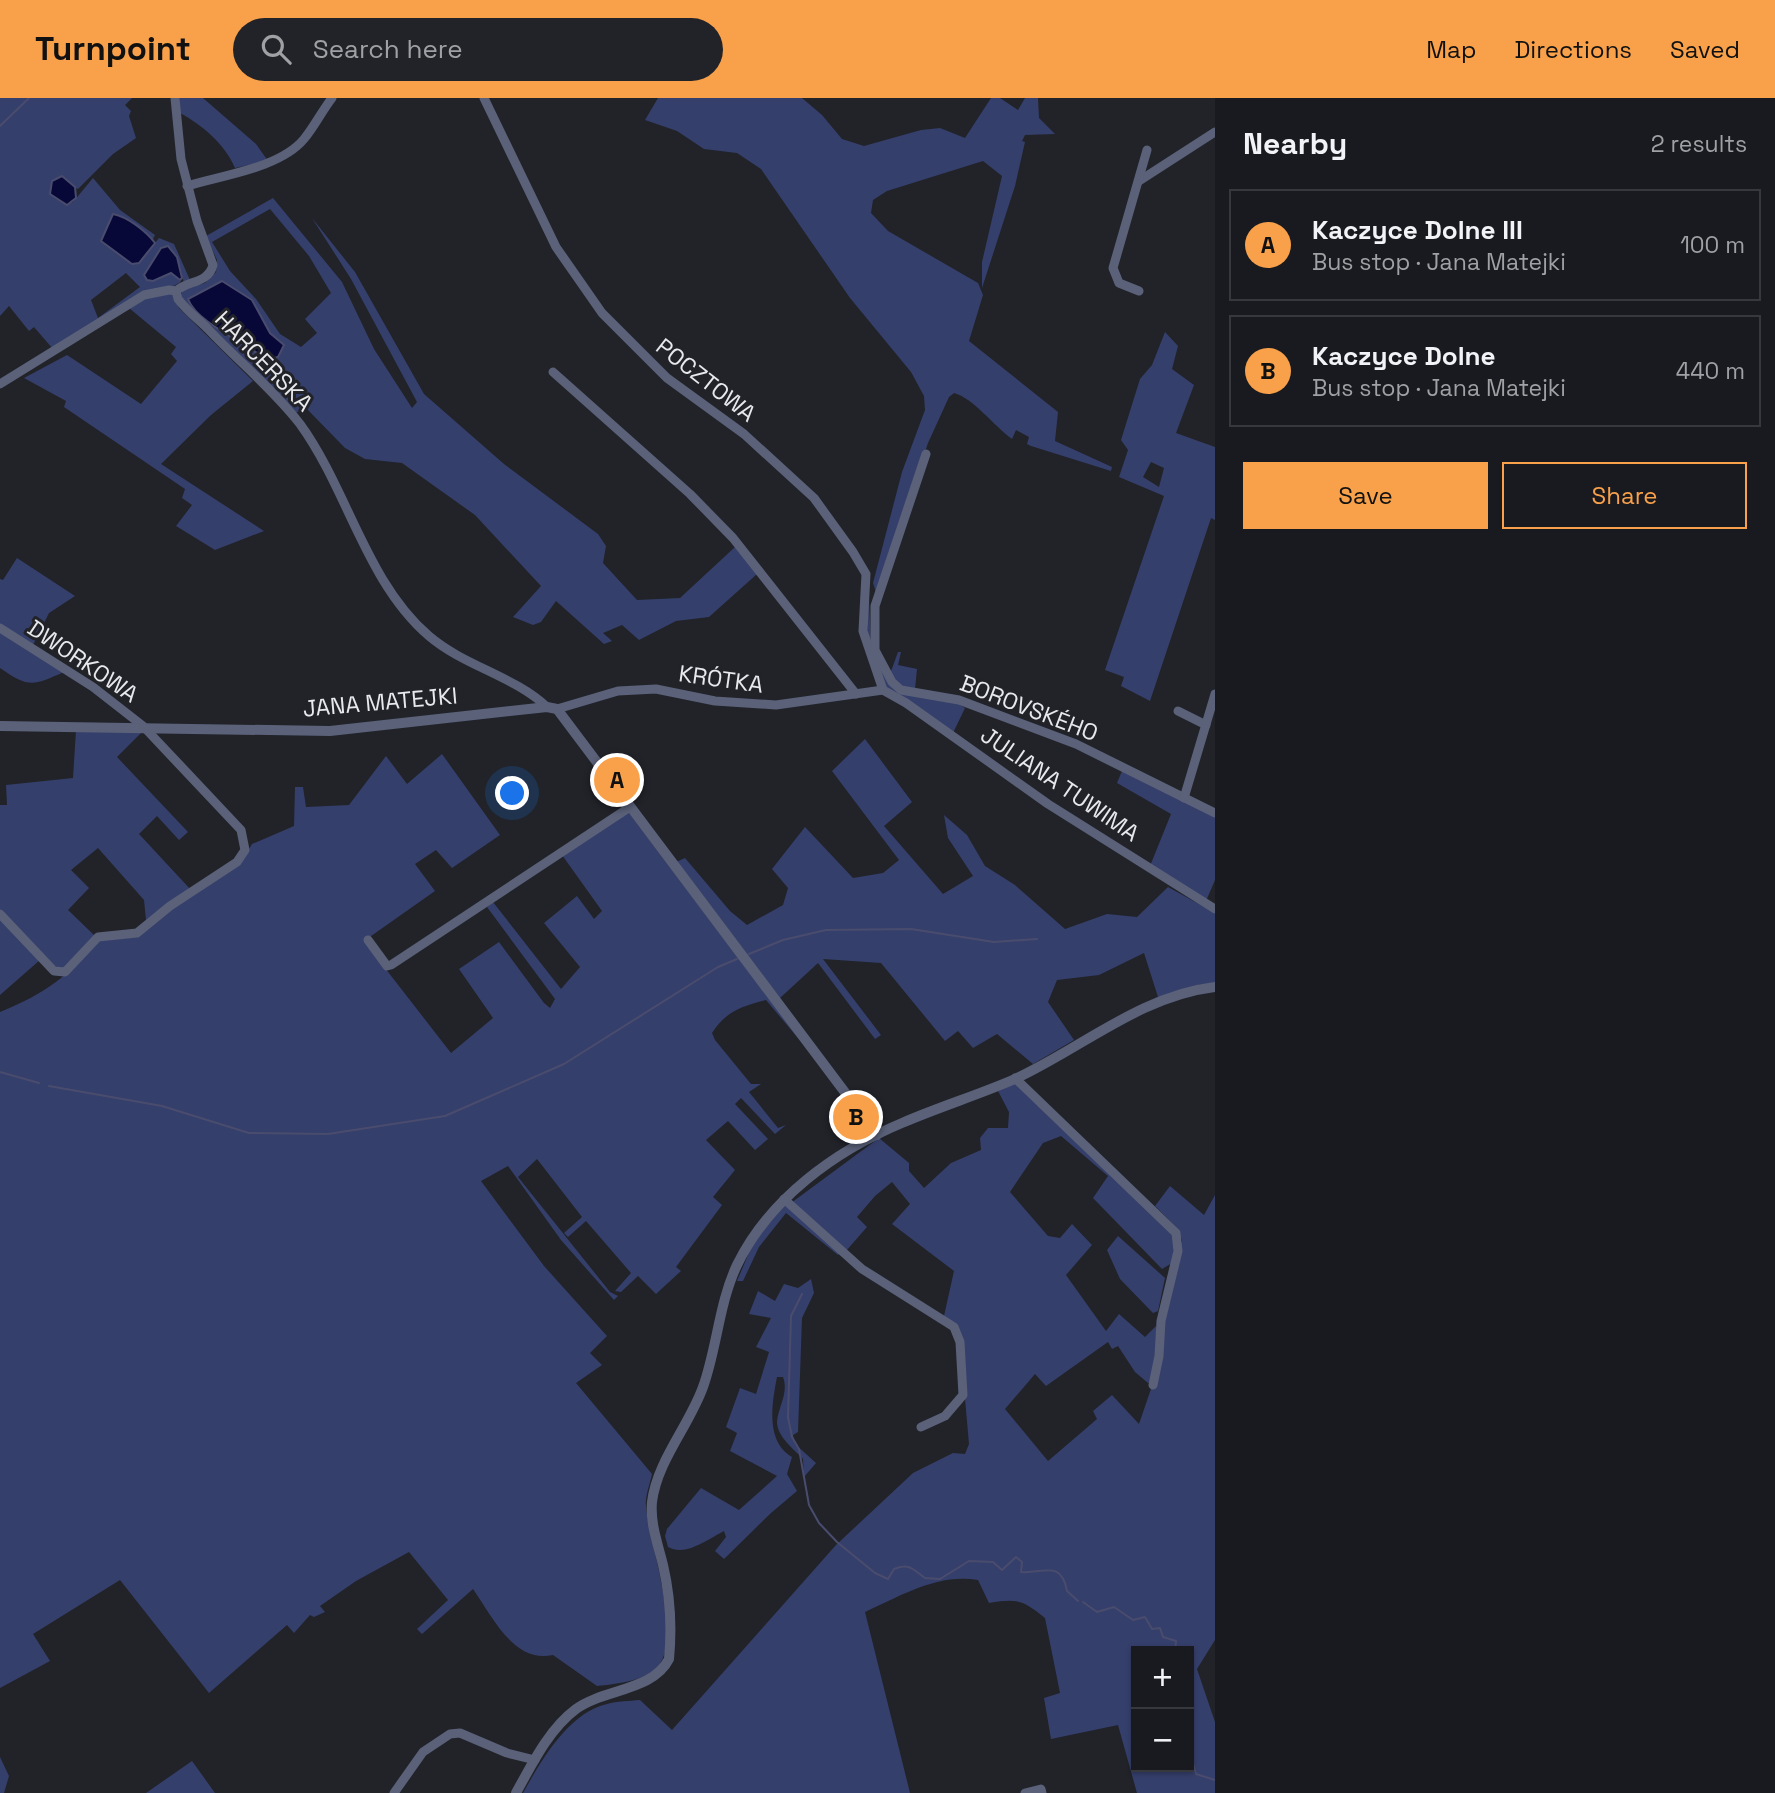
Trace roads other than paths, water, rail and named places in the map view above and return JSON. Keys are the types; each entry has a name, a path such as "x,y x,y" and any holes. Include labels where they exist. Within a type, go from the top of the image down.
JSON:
{"street":[{"path":"0,384 144,295 176,291 204,279 213,265 187,186 181,159 175,98"},
{"path":"187,186 270,163 285,155 303,140 332,98"},
{"name":"POCZTOWA","path":"484,98 556,247 602,313 667,378 744,434 814,498 853,552 866,574 863,631 883,690"},
{"path":"1139,181 1215,131"},
{"path":"1139,291 1119,283 1112,268 1147,150"},
{"name":"HARCERSKA","path":"176,291 185,308 281,401 300,425 328,468 387,583 419,626 442,646 552,708"},
{"path":"553,372 690,494 733,538 856,694"},
{"name":"BOROVSKÉHO","path":"926,454 875,606 875,650 892,682 901,690 959,699 1076,744 1215,813"},
{"name":"DWORKOWA","path":"0,628 93,687 143,726 240,830 246,850 237,862 170,906 137,933 98,937 65,972 54,971 0,914"},
{"name":"KRÓTKA","path":"552,708 630,690 656,689 715,701 776,705 883,690"},
{"name":"JULIANA TUWIMA","path":"883,690 906,703 1048,804 1215,909"},
{"path":"1184,798 1215,694"},
{"path":"552,708 630,807 877,1135"},
{"name":"JANA MATEJKI","path":"0,726 143,726 330,731 552,708"},
{"path":"1178,711 1206,725"},
{"path":"368,940 387,965 391,965 630,807"},
{"path":"516,1793 556,1728 578,1707 652,1678 664,1669 669,1659 667,1588 653,1522 654,1489 661,1469 689,1422 703,1388 736,1267 757,1230 784,1199 820,1171 877,1135 1015,1078 1149,1005 1180,993 1215,987"},
{"path":"1015,1078 1176,1233 1178,1251 1161,1321 1158,1366 1153,1385"},
{"path":"784,1199 862,1269 954,1326 960,1342 962,1395 945,1416 921,1426"},
{"path":"394,1793 423,1752 450,1734 460,1733 507,1753 535,1760"},
{"path":"1026,1793 1041,1789 1042,1793"}],"waterway":[{"path":"0,126 29,98"},
{"path":"749,954 783,940 826,930 911,929 994,942 1037,939"},
{"path":"49,1086 162,1106 249,1133 328,1134 445,1116 564,1064 718,967 737,959"},
{"path":"0,1072 39,1083"},
{"path":"802,1294 791,1316 788,1417 792,1437 799,1449 809,1505 819,1523 837,1542 875,1573 888,1579 894,1569 904,1567 911,1568 925,1578 940,1579 969,1561 993,1562 1002,1570 1016,1557 1022,1562 1021,1572 1056,1571 1064,1581 1067,1591 1078,1601"},
{"path":"1083,1602 1097,1612 1114,1607 1133,1620 1145,1617 1152,1629 1160,1628 1163,1637 1176,1641 1176,1646"},
{"path":"1194,1767 1196,1774 1215,1780"}],"place":[{"name":"Kaczyce Dolne III","path":"617,780"},
{"name":"Kaczyce Dolne","path":"856,1117"}]}
